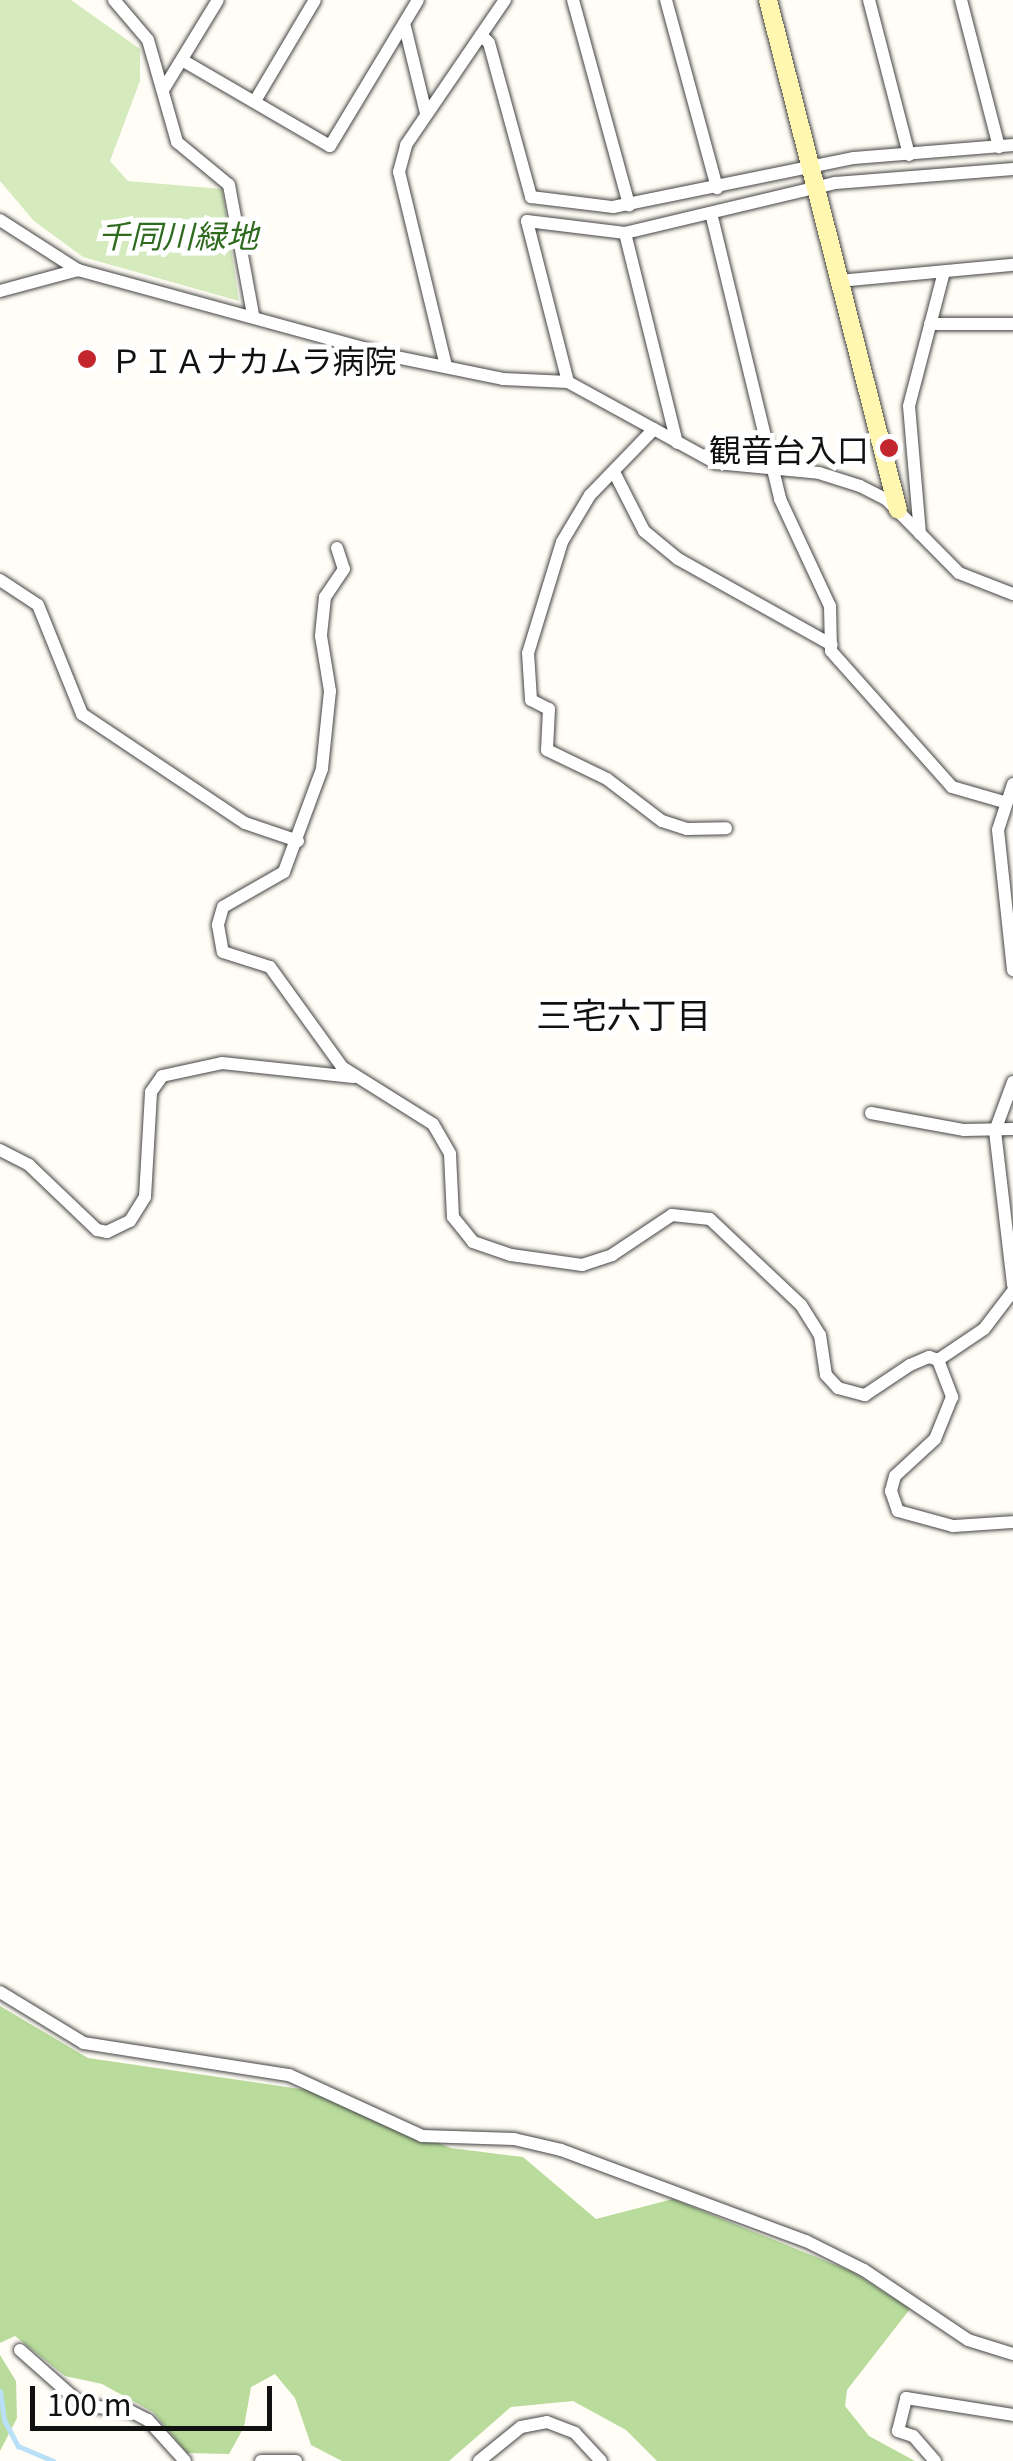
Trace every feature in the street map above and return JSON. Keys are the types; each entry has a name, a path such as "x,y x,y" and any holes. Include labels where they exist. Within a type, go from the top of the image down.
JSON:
{"street":[{"path":"163,90 218,0"},
{"path":"254,101 316,0"},
{"path":"182,60 330,146 406,27 418,0"},
{"path":"446,366 398,181 406,145 505,0"},
{"path":"573,0 630,205"},
{"path":"666,0 717,188"},
{"path":"768,0 898,510"},
{"path":"869,0 909,155"},
{"path":"481,35 489,43 531,197 630,205 810,167 1006,146 962,0"},
{"path":"117,1 142,27 177,142 232,192 252,316"},
{"path":"406,27 426,114"},
{"path":"568,382 527,221 625,234 816,188 1013,169"},
{"path":"711,213 785,512 830,606 832,645"},
{"path":"0,220 78,270 446,366 503,379 568,382 716,463 838,479 876,492 959,573 1013,594"},
{"path":"625,234 677,442"},
{"path":"839,281 1013,265"},
{"path":"0,292 78,270"},
{"path":"920,537 908,425 944,272"},
{"path":"930,324 1013,324"},
{"path":"654,429 590,496 552,564 528,653 531,700 550,710 547,750 607,780 662,820 687,829 726,828"},
{"path":"614,472 644,531 678,559 832,645 878,710 952,787 1004,802"},
{"path":"336,548 344,570 326,594 321,636 330,691 322,769 284,872 223,907 221,946 231,959 270,966 356,1078"},
{"path":"0,580 38,604 82,714 246,822 298,841"},
{"path":"1013,784 1004,802 998,836 1013,970"},
{"path":"0,1150 29,1165 97,1230 107,1232 130,1221 145,1197 151,1092 162,1076 222,1063 356,1078 403,1099 440,1134 450,1154 453,1217 473,1242 511,1255 582,1265 612,1255 672,1215 700,1215 801,1305 820,1335 826,1375 838,1388 865,1395 910,1365 938,1360 984,1329 1013,1288 995,1131 1013,1082"},
{"path":"871,1113 995,1131 1013,1129"},
{"path":"938,1360 952,1397 935,1439 895,1476 894,1506 926,1523 1013,1522"},
{"path":"0,1992 84,2043 302,2079 422,2136 514,2139 561,2150 806,2241 864,2270 968,2340 1013,2354"},
{"path":"20,2350 73,2400 148,2420 185,2461"},
{"path":"935,2461 913,2436 898,2431 906,2398 1013,2415"},
{"path":"479,2461 521,2428 547,2422 575,2432 601,2461"},
{"path":"261,2461 296,2461"}],"green space":[{"name":"千同川緑地","path":"0,0 71,0 140,49 140,81 110,161 128,181 222,189 239,301 83,257 34,221 0,181"},
{"path":"0,2006 88,2058 307,2090 451,2148 523,2157 596,2219 673,2199 853,2272 910,2309 847,2390 845,2406 869,2436 915,2461 657,2461 626,2430 573,2401 511,2407 449,2461 342,2461 311,2445 295,2398 275,2374 251,2387 244,2427 229,2454 187,2453 153,2412 102,2384 65,2376 15,2336 0,2343"},
{"path":"0,2355 16,2381 17,2418 0,2451"}],"waterway":[{"path":"0,2391 4,2420 18,2446 53,2461"}],"place":[{"name":"ＰＩＡナカムラ病院","path":"87,359"},
{"name":"観音台入口","path":"889,448"}],"district":[{"name":"三宅六丁目","path":"624,1013"}]}
